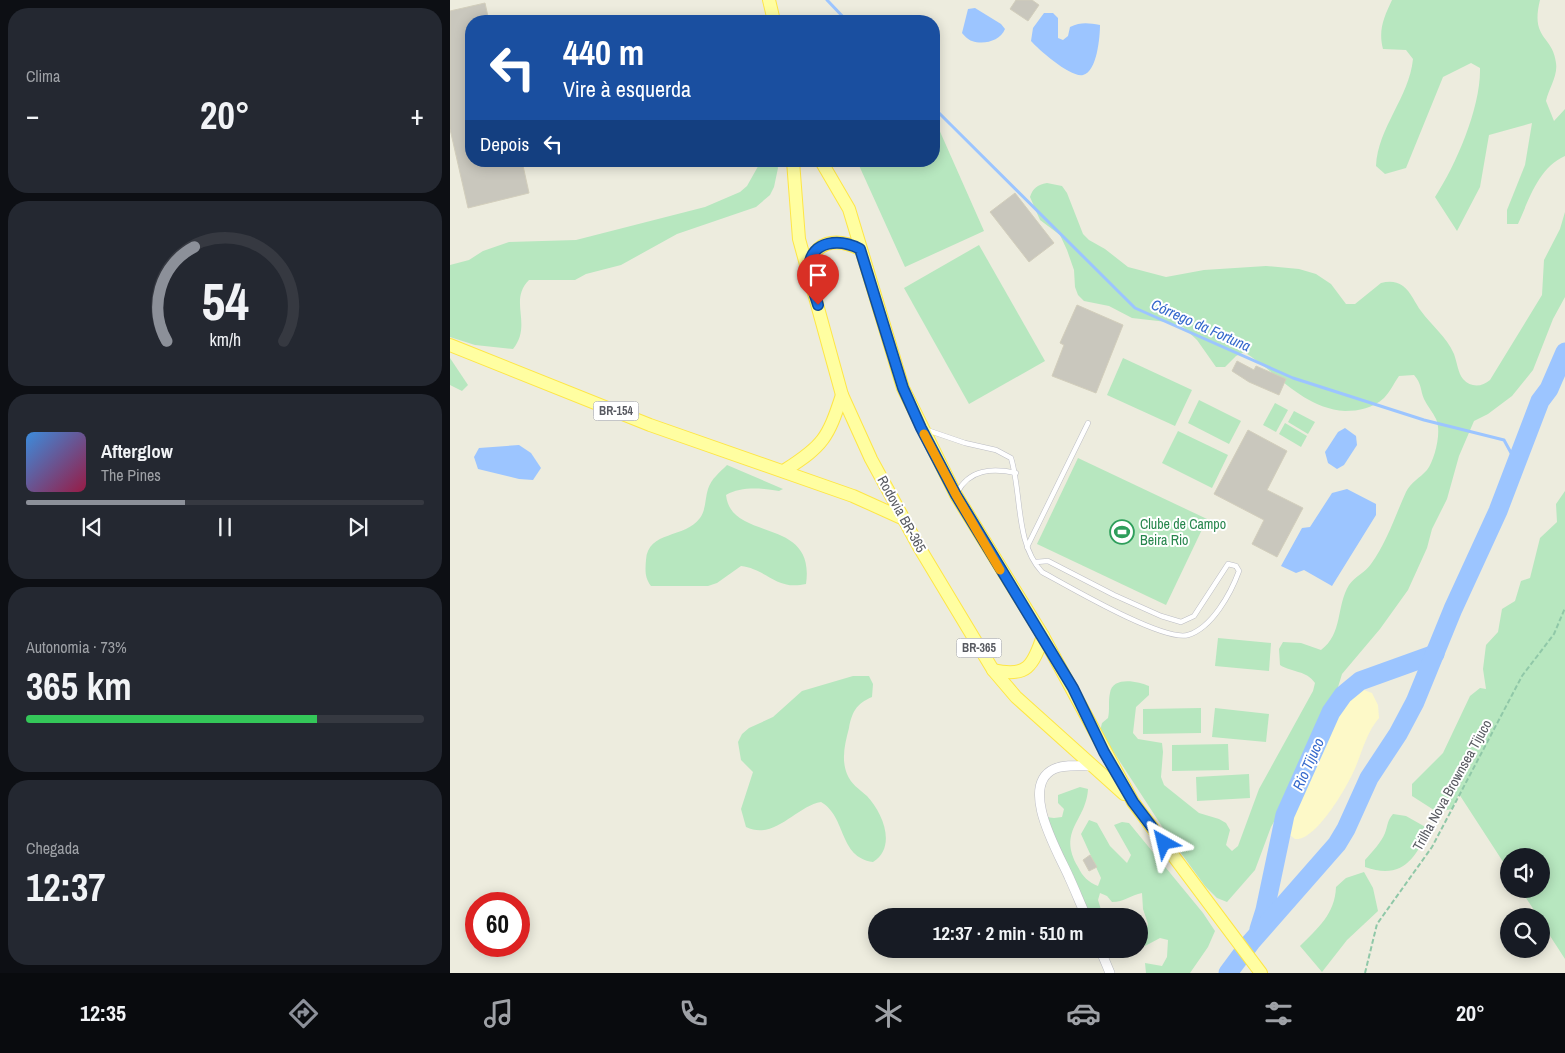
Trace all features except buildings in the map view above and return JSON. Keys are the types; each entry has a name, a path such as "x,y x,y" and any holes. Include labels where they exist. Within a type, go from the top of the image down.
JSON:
{"main road":[{"path":"769,0 773,15"},
{"name":"Rodovia BR-365","path":"793,167 799,239 842,395 871,459 993,670 1016,697 1133,802"},
{"name":"Rodovia BR-365","path":"824,167 849,209 903,388 921,428 956,495 1043,636 1133,802 1261,973"},
{"path":"808,270 814,253 825,244 843,242 860,249"},
{"name":"BR-154","path":"450,345 650,425 784,470 854,496 904,519"},
{"path":"784,470 814,450 826,437 842,395"},
{"name":"BR-365","path":"993,670 1010,673 1023,671 1034,660 1043,636"}],"street":[{"path":"1082,908 1051,838 1041,807 1039,790 1044,776 1055,768 1092,766"},
{"path":"1104,958 1110,973"}],"lane":[{"path":"1027,547 1088,423"},
{"path":"921,428 1006,454 1011,458 1016,473 1027,547 1036,562 1042,572 1110,608 1158,629 1181,636 1200,630 1213,616 1239,571 1236,566 1228,564 1194,616 1181,622 1160,616 1114,595 1048,561 1036,562"},
{"path":"956,495 965,481 983,470 1016,473"}],"path":[{"name":"Trilha Nova Brownsea Tijuco","path":"1364,973 1377,924 1432,847 1522,676 1554,634 1565,608"}],"green space":[{"path":"1392,0 1540,0 1538,23 1543,36 1551,47 1556,63 1555,77 1546,101 1554,121 1565,109 1565,156 1556,161 1541,176 1518,224 1507,224 1507,210 1525,165 1532,123 1489,135 1480,187 1457,231 1435,197 1459,152 1472,118 1480,68 1471,63 1443,77 1406,168 1385,174 1376,166 1382,138 1406,87 1413,59 1406,50 1383,49 1381,36 1384,18"},
{"path":"940,132 984,231 905,267 860,167 940,167"},
{"path":"758,167 778,167 774,187 770,195 756,207 677,234 621,265 586,274 575,280 529,280 520,296 521,331 519,340 513,349 475,345 450,337 450,265 469,260 483,251 509,242 576,240 705,207 740,192 747,186"},
{"path":"1047,183 1062,186 1067,193 1083,234 1128,267 1166,277 1204,270 1266,266 1299,269 1316,274 1331,284 1346,304 1355,304 1381,283 1398,283 1408,291 1421,311 1447,342 1454,354 1461,377 1469,384 1476,386 1490,380 1542,295 1544,260 1560,229 1565,212 1565,297 1553,319 1533,370 1512,396 1488,414 1474,421 1459,456 1447,499 1432,529 1427,548 1408,590 1380,629 1342,674 1332,707 1302,772 1271,827 1255,870 1227,902 1217,898 1205,886 1165,831 1100,731 1102,723 1108,718 1109,696 1112,688 1115,684 1126,681 1149,686 1149,695 1136,707 1133,733 1138,739 1162,743 1161,777 1164,785 1199,813 1226,823 1230,830 1226,845 1232,851 1238,846 1259,789 1313,691 1315,683 1308,676 1280,665 1279,649 1283,642 1301,643 1321,650 1333,636 1342,602 1349,585 1366,570 1377,556 1406,492 1430,465 1437,445 1438,424 1424,399 1420,384 1414,375 1399,376 1384,398 1371,407 1350,411 1330,408 1303,397 1244,352 1236,356 1225,367 1216,367 1197,340 1183,327 1167,322 1132,318 1109,306 1084,301 1078,295 1075,287 1074,270 1060,235 1040,220 1030,197 1036,187"},
{"path":"979,245 1045,361 969,404 904,288"},
{"path":"450,358 468,385 462,391 450,385"},
{"path":"1123,358 1192,390 1175,426 1107,395"},
{"path":"1199,400 1241,421 1229,444 1188,423"},
{"path":"1275,403 1288,410 1276,432 1263,425"},
{"path":"1294,411 1315,422 1308,434 1288,422"},
{"path":"1285,423 1307,436 1301,447 1279,434"},
{"path":"1178,431 1228,455 1212,488 1162,463"},
{"name":"Clube de Campo Beira Rio","path":"1078,458 1207,519 1166,605 1037,544"},
{"path":"727,465 783,489 779,491 745,489 726,495 731,510 742,519 786,538 798,548 806,562 806,584 787,585 758,571 741,566 717,583 708,586 651,586 646,571 648,550 660,539 686,529 700,518 709,485"},
{"path":"1565,491 1565,959 1550,936 1550,908 1533,908 1526,898 1550,898 1550,848 1500,848 1500,857 1459,794 1452,809 1437,812 1412,796 1412,784 1443,753 1470,696 1480,688 1486,689 1483,669 1486,645 1498,632 1502,609 1515,601 1521,581 1530,578 1540,538 1557,522 1556,504"},
{"path":"1218,638 1271,643 1269,671 1215,666"},
{"path":"853,676 869,676 873,684 872,697 858,706 852,717 844,757 845,768 849,778 873,803 885,830 884,848 880,856 873,862 862,859 854,853 848,845 835,817 821,802 766,830 746,827 741,809 753,772 741,760 738,742 742,734 749,728 773,717 802,691"},
{"path":"1201,708 1201,733 1143,734 1143,709"},
{"path":"1215,708 1269,714 1266,742 1212,737"},
{"path":"1228,744 1229,770 1172,771 1172,745"},
{"path":"1249,774 1250,798 1197,801 1196,777"},
{"path":"1080,787 1088,789 1083,810 1071,835 1070,844 1072,854 1086,879 1098,886 1101,878 1081,834 1089,820 1097,823 1110,846 1127,863 1131,855 1114,825 1122,822 1129,823 1203,913 1215,931 1208,947 1190,973 1146,973 1145,963 1162,966 1167,957 1168,940 1160,938 1148,944 1148,908 1143,908 1142,893 1112,902 1107,896 1100,893 1098,900 1100,908 1086,908 1046,817 1062,817 1064,809 1058,803 1058,795"},
{"path":"1393,814 1406,816 1429,829 1424,840 1412,858 1397,869 1388,871 1365,867 1365,860 1381,840"},
{"path":"1364,872 1373,888 1378,911 1347,940 1322,972 1300,946 1319,927 1329,913 1335,897 1336,887 1346,878"}],"sand":[{"path":"1361,689 1372,693 1378,705 1379,718 1368,735 1352,774 1331,810 1312,831 1303,837 1295,839 1286,832 1289,820 1331,719 1350,695"}],"water":[{"path":"975,8 1001,24 1005,29 1003,33 991,41 977,42 969,40 962,33 968,9"},
{"path":"1044,13 1053,13 1058,18 1058,38 1063,40 1068,36 1070,27 1074,25 1085,23 1100,25 1095,61 1088,72 1078,75 1063,68 1031,41 1033,28"},
{"path":"1345,428 1356,436 1357,445 1344,465 1337,469 1328,463 1325,452 1338,432"},
{"path":"519,445 531,453 541,468 533,480 519,479 478,469 474,457 479,448"},
{"path":"1347,489 1376,504 1376,515 1332,586 1304,570 1296,573 1281,566 1302,528 1310,527 1332,493"}],"waterway":[{"name":"Córrego da Fortuna","path":"827,0 841,15"},
{"name":"Córrego da Fortuna","path":"940,114 1135,308 1293,378 1424,420 1504,440 1516,462"},
{"name":"Rio Tijuco","path":"1228,973 1251,942 1337,844 1346,829 1369,778 1398,734 1415,702 1453,609 1498,511 1540,401 1549,389 1565,352"},
{"name":"Rio Tijuco","path":"1259,929 1265,910 1285,815 1331,712 1343,695 1360,681 1435,654"}],"slow traffic":[{"path":"924,434 956,495 1000,570"}],"place":[{"name":"Clube de Campo Beira Rio","path":"1122,532"}],"route":[{"path":"818,305 808,270 810,259 814,253 830,242 843,242 860,249 903,388 921,428 956,495 1073,688 1104,752 1133,802 1164,843"}]}
